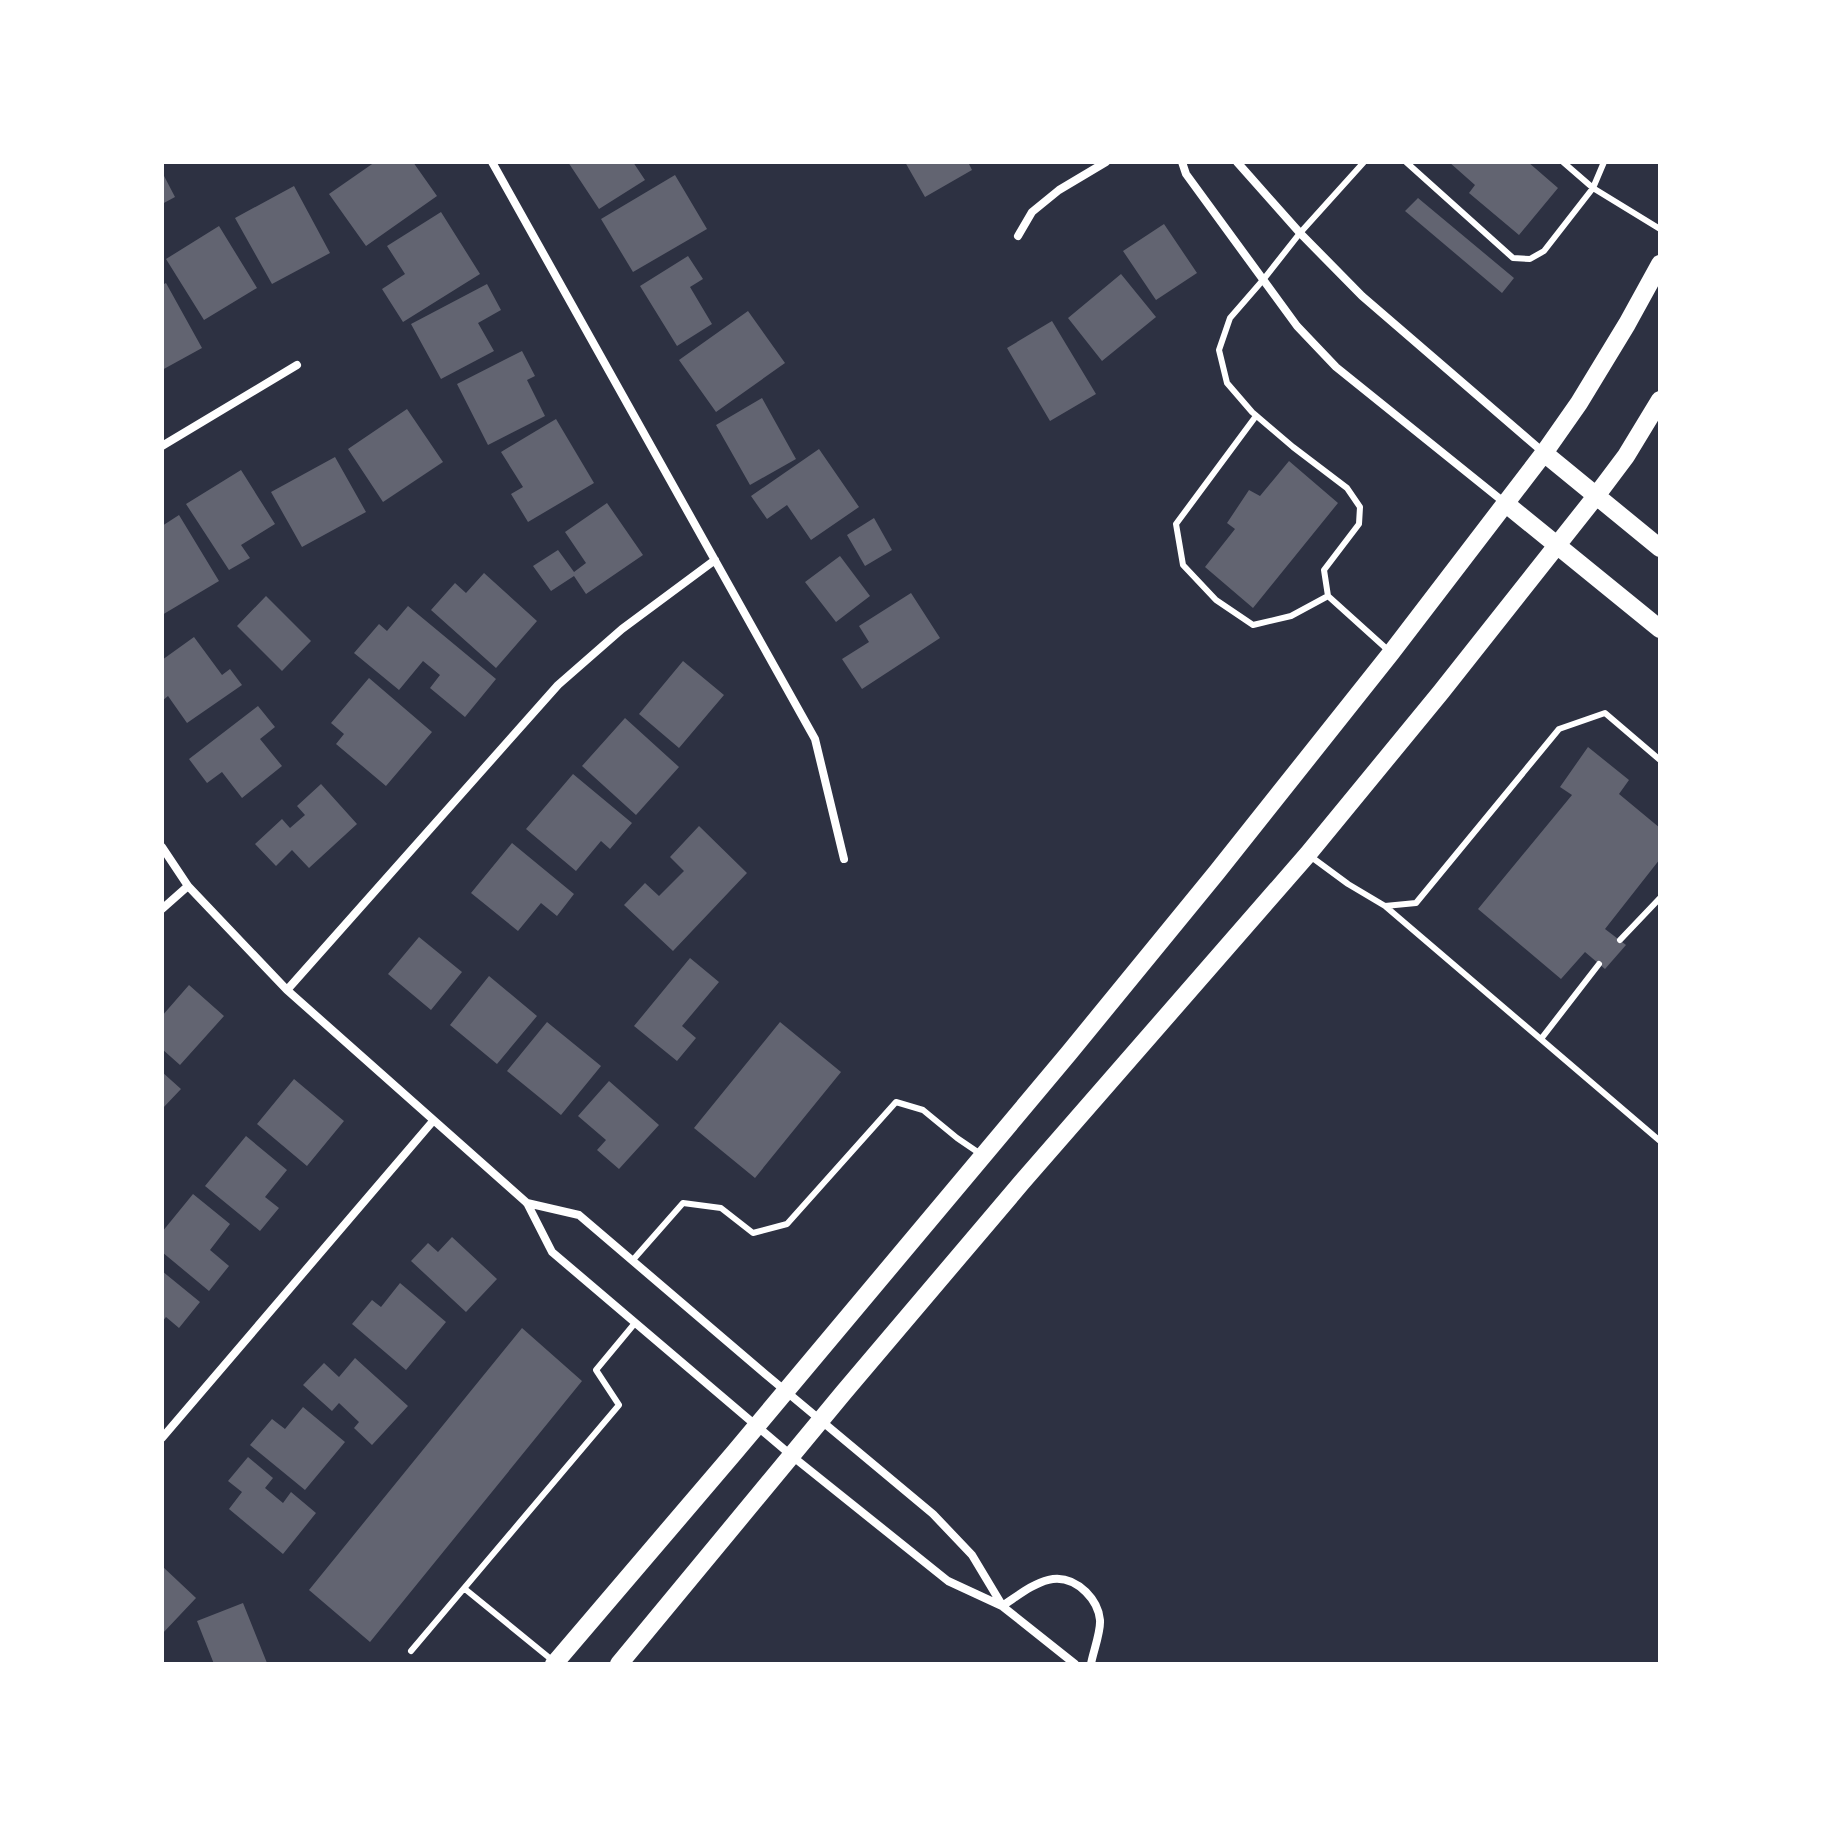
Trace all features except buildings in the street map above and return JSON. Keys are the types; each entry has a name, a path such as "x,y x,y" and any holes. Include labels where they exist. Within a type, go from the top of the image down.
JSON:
{"main road":[{"path":"555,1664 1069,1053 1391,653 1579,403 1660,264"},
{"path":"619,1664 1022,1182 1308,854 1596,496 1626,456 1660,400"},
{"path":"1544,453 1660,548"},
{"path":"1505,503 1660,629"}],"street":[{"path":"492,162 815,739 844,859"},
{"path":"1018,236 1032,212 1059,190 1106,162"},
{"path":"1182,162 1186,174 1297,326 1336,367 1505,503"},
{"path":"1237,162 1362,296 1544,453"},
{"path":"162,446 297,365"},
{"path":"287,990 558,685 622,629 715,560"},
{"path":"162,847 188,886 287,990 527,1203 552,1252 792,1456 948,1581 1002,1606 1075,1664"},
{"path":"162,909 188,886"},
{"path":"162,1438 433,1121"},
{"path":"527,1203 579,1215 933,1514 972,1555 1002,1606"},
{"path":"1002,1606 1043,1580 1064,1578 1083,1589 1096,1602 1100,1622 1091,1664"}],"lane":[{"path":"1364,162 1230,318 1219,350 1227,383 1256,416 1347,488 1360,507 1359,524 1324,570 1328,596 1391,653"},
{"path":"1406,162 1513,258 1530,259 1544,251 1593,188 1604,162"},
{"path":"1563,162 1593,188 1660,229"},
{"path":"1256,416 1176,524 1183,565 1216,600 1253,625 1291,616 1328,596"},
{"path":"1385,906 1416,903 1559,729 1605,713 1660,760"},
{"path":"1308,854 1348,884 1385,906 1660,1141"},
{"path":"1620,940 1660,898"},
{"path":"1541,1039 1599,964"},
{"path":"632,1261 683,1203 721,1208 753,1233 787,1224 896,1102 923,1110 982,1155"},
{"path":"411,1651 619,1405 596,1370 635,1323"},
{"path":"465,1589 555,1664"}]}
